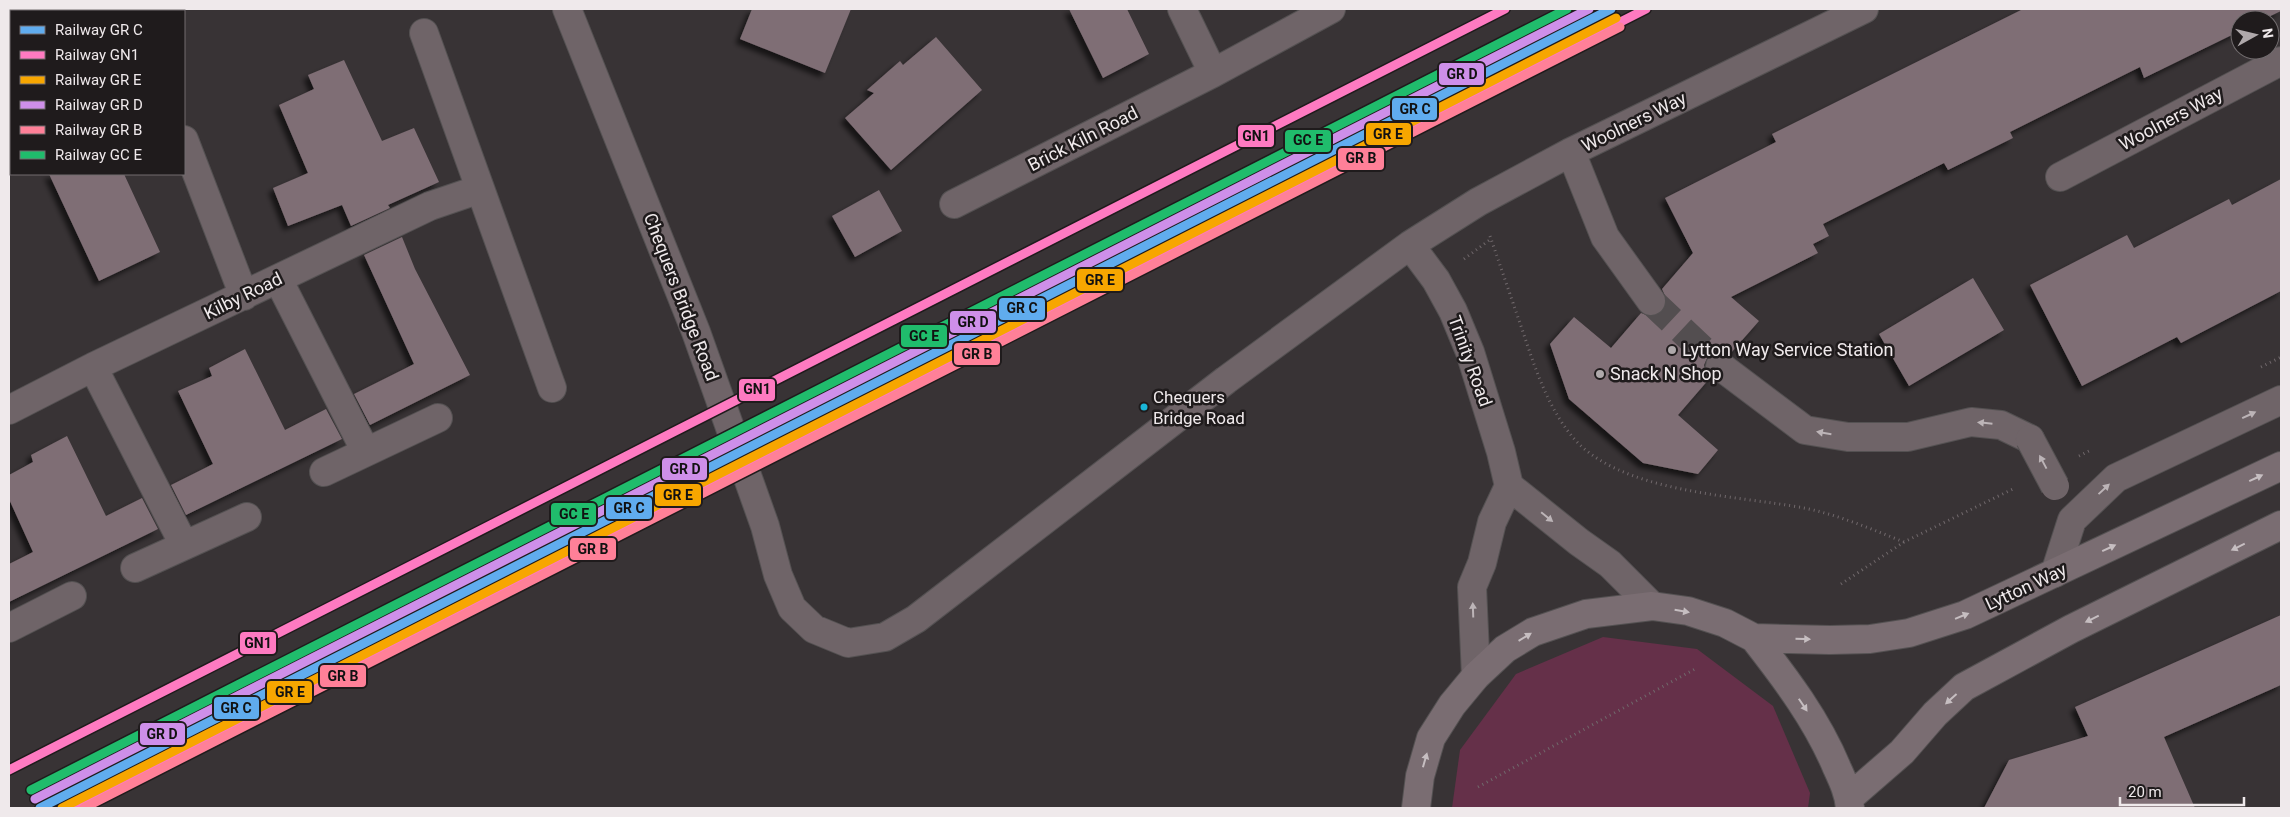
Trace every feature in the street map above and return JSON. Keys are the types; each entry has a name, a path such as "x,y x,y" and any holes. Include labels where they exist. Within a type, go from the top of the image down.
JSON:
{"main road":[{"name":"Lytton Way","path":"1416,808 1420,776 1432,738 1452,705 1476,676 1505,649 1532,632 1586,614 1652,606 1688,611 1725,623 1754,638 1870,639 1909,633 1965,615 2281,466"},
{"name":"Lytton Way","path":"1754,638 1817,725 1850,803 1902,752 1935,714 1964,687 2071,629 2281,525"}],"street":[{"name":"Chequers Bridge Road","path":"568,9 696,332 764,526 778,575 792,608 814,629 848,643 885,636 916,619 1226,380 1410,246"},
{"path":"1182,9 1213,73"},
{"name":"Brick Kiln Road","path":"954,204 1213,73 1332,9"},
{"name":"Woolners Way","path":"1410,246 1478,202 1571,152 1864,9"},
{"path":"424,33 552,388"},
{"name":"Woolners Way","path":"2060,177 2281,61"},
{"path":"185,143 244,296"},
{"path":"1571,152 1605,238 1651,301"},
{"name":"Kilby Road","path":"9,410 93,367 430,206 480,190"},
{"name":"Trinity Road","path":"1410,246 1436,280 1453,311 1475,370 1501,452 1508,486"},
{"path":"278,279 366,452"},
{"path":"1720,366 1805,430 1848,437 1908,437 1972,422 2001,425 2030,439 2072,520"},
{"path":"93,367 184,545"},
{"path":"2055,573 2072,520 2116,478 2281,400"},
{"path":"324,472 438,418"},
{"path":"1476,676 1472,587 1482,562 1492,522 1508,486 1610,564 1652,606"},
{"path":"135,568 247,517"},
{"path":"11,620 72,596"}],"path":[{"path":"1478,202 1536,370 1553,409 1572,436 1594,455 1620,472 1651,482 1831,514 1904,542"},
{"path":"1478,787 1695,670"}],"shaded area":[{"path":"1603,637 1697,649 1773,706 1810,793 1808,808 1452,808 1460,750 1516,674"}],"building":[{"path":"752,9 851,9 825,73 740,39"},
{"path":"1069,9 1127,9 1149,54 1103,78"},
{"path":"2023,9 2281,9 2280,11 2230,10 2230,36 2144,78 2140,67 2010,132 2013,138 1948,170 1944,163 1823,224 1829,236 1813,244 1818,253 1731,297 1759,321 1730,354 1721,350 1713,352 1708,356 1704,365 1706,373 1710,378 1678,415 1718,450 1698,474 1643,463 1569,399 1550,344 1574,317 1611,348 1641,313 1652,317 1660,313 1665,308 1667,300 1662,289 1693,253 1665,198 1776,142 1772,134"},
{"path":"936,37 982,90 891,170 845,118 874,93 867,90 900,61 903,65"},
{"path":"344,60 382,141 414,128 439,182 388,205 390,208 351,226 342,205 288,226 273,188 308,173 279,105 314,89 308,75"},
{"path":"49,175 124,175 160,252 99,281"},
{"path":"2281,179 2281,291 2181,343 2177,337 2082,386 2030,285 2127,235 2134,248 2229,199 2232,205"},
{"path":"879,190 902,231 855,257 832,216"},
{"path":"402,237 415,269 470,375 370,425 354,394 414,364 364,255"},
{"path":"1973,278 2004,330 1909,386 1879,334"},
{"path":"245,349 285,430 326,409 342,439 186,515 171,485 213,464 178,391 212,376 209,368"},
{"path":"67,436 106,516 142,498 158,529 9,602 9,564 33,552 9,499 9,475 33,462 31,455"},
{"path":"2281,615 2281,685 2164,737 2195,808 1984,808 2009,760 2088,736 2075,707"}],"tunnel":[{"path":"1651,301 1720,366"}],"transit line":[{"path":"31,790 1567,9"},
{"path":"35,799 1589,9"},
{"path":"40,808 1611,9"},
{"path":"62,808 1616,18"},
{"path":"84,808 1620,27"}],"rail line":[{"name":"GN1","path":"9,770 1505,9"},
{"name":"GN1","path":"75,808 1646,9"}],"place":[{"name":"Lytton Way Service Station","path":"1672,350"},
{"name":"Snack N Shop","path":"1600,374"},
{"name":"Chequers Bridge Road","path":"1144,407"}]}
